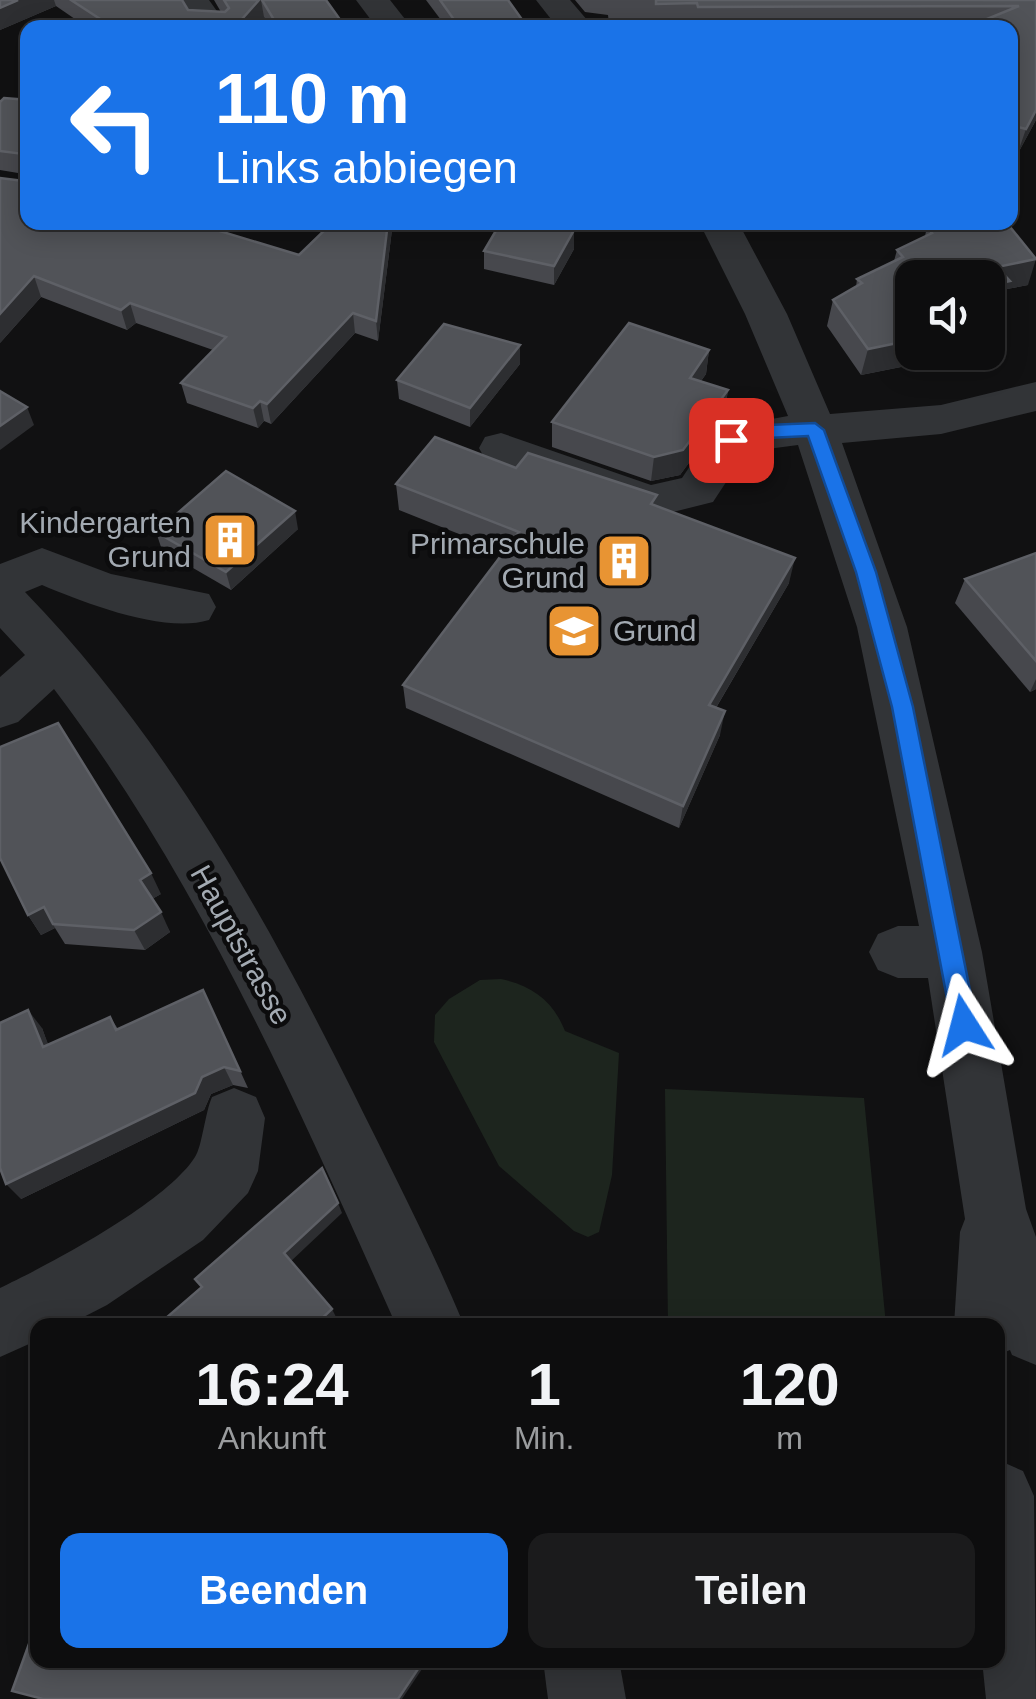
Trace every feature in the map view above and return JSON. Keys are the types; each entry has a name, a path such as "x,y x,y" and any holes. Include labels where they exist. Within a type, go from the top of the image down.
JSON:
{"street":[{"path":"372,0 388,20"},
{"path":"552,0 570,20"},
{"path":"722,230 766,314 815,430 882,627 925,952 994,1209 1036,1330"},
{"path":"500,448 649,502 697,491 731,440 767,432 907,424 983,412 1036,396"},
{"path":"0,583 42,566 104,592 192,606"},
{"name":"Hauptstrasse","path":"0,597 56,657 160,802 316,1079 427,1318"},
{"path":"0,708 56,657"},
{"path":"0,1323 84,1282 180,1217 226,1171 234,1118"},
{"path":"988,1318 994,1209"},
{"path":"1005,1549 1025,1699"},
{"path":"582,1668 586,1699"}],"shaded area":[{"path":"501,979 540,996 565,1031 619,1053 612,1175 599,1232 588,1237 574,1231 499,1166 434,1042 435,1015 449,999 480,980"},
{"path":"665,1089 864,1098 885,1318 668,1318"}],"building":[{"path":"0,0 18,0 0,8"},
{"path":"71,0 182,0 188,10 225,12 229,8 224,0 259,0 241,20 102,20"},
{"path":"262,0 326,0 340,20 274,20"},
{"path":"440,0 508,0 522,20 454,20"},
{"path":"656,0 1036,0 1036,110 1026,129 1018,127 1018,20 985,20 1019,6 656,4"},
{"path":"4,98 20,99 20,154 0,151 0,102"},
{"path":"0,178 20,180 20,230 216,230 299,255 325,230 387,230 376,321 353,313 267,404 260,401 253,408 181,383 226,337 130,303 121,310 34,276 0,314"},
{"path":"496,230 574,230 554,266 484,251"},
{"path":"930,230 1012,230 1036,259 1005,265 1005,260 897,260 903,257 897,250 932,233"},
{"path":"895,261 895,343 868,349 833,300 862,283 857,279"},
{"path":"629,323 709,350 690,378 728,390 683,450 654,457 552,422"},
{"path":"444,324 520,345 470,408 397,380"},
{"path":"0,391 27,407 0,426"},
{"path":"435,437 516,468 528,453 657,495 651,504 795,558 709,705 725,711 683,806 403,685 519,532 396,484"},
{"name":"Kindergarten Grund","path":"226,471 295,511 226,572 156,532"},
{"path":"1036,553 1036,661 965,579"},
{"path":"58,723 151,873 140,880 161,912 134,930 53,924 44,907 28,915 0,858 0,747"},
{"path":"203,990 240,1071 224,1067 202,1077 195,1093 6,1184 0,1168 0,1023 28,1010 43,1047 110,1017 116,1030"},
{"path":"322,1168 338,1203 284,1253 332,1309 322,1318 166,1318 202,1287 195,1279"},
{"path":"30,1641 30,1668 419,1668 398,1699 43,1699 12,1691"}],"place":[{"name":"Kindergarten Grund","path":"230,540"},
{"name":"Primarschule Grund","path":"624,561"},
{"name":"Grund","path":"574,631"}],"route":[{"path":"731,440 767,432 815,430 882,627 953,952 964,1025"}]}
